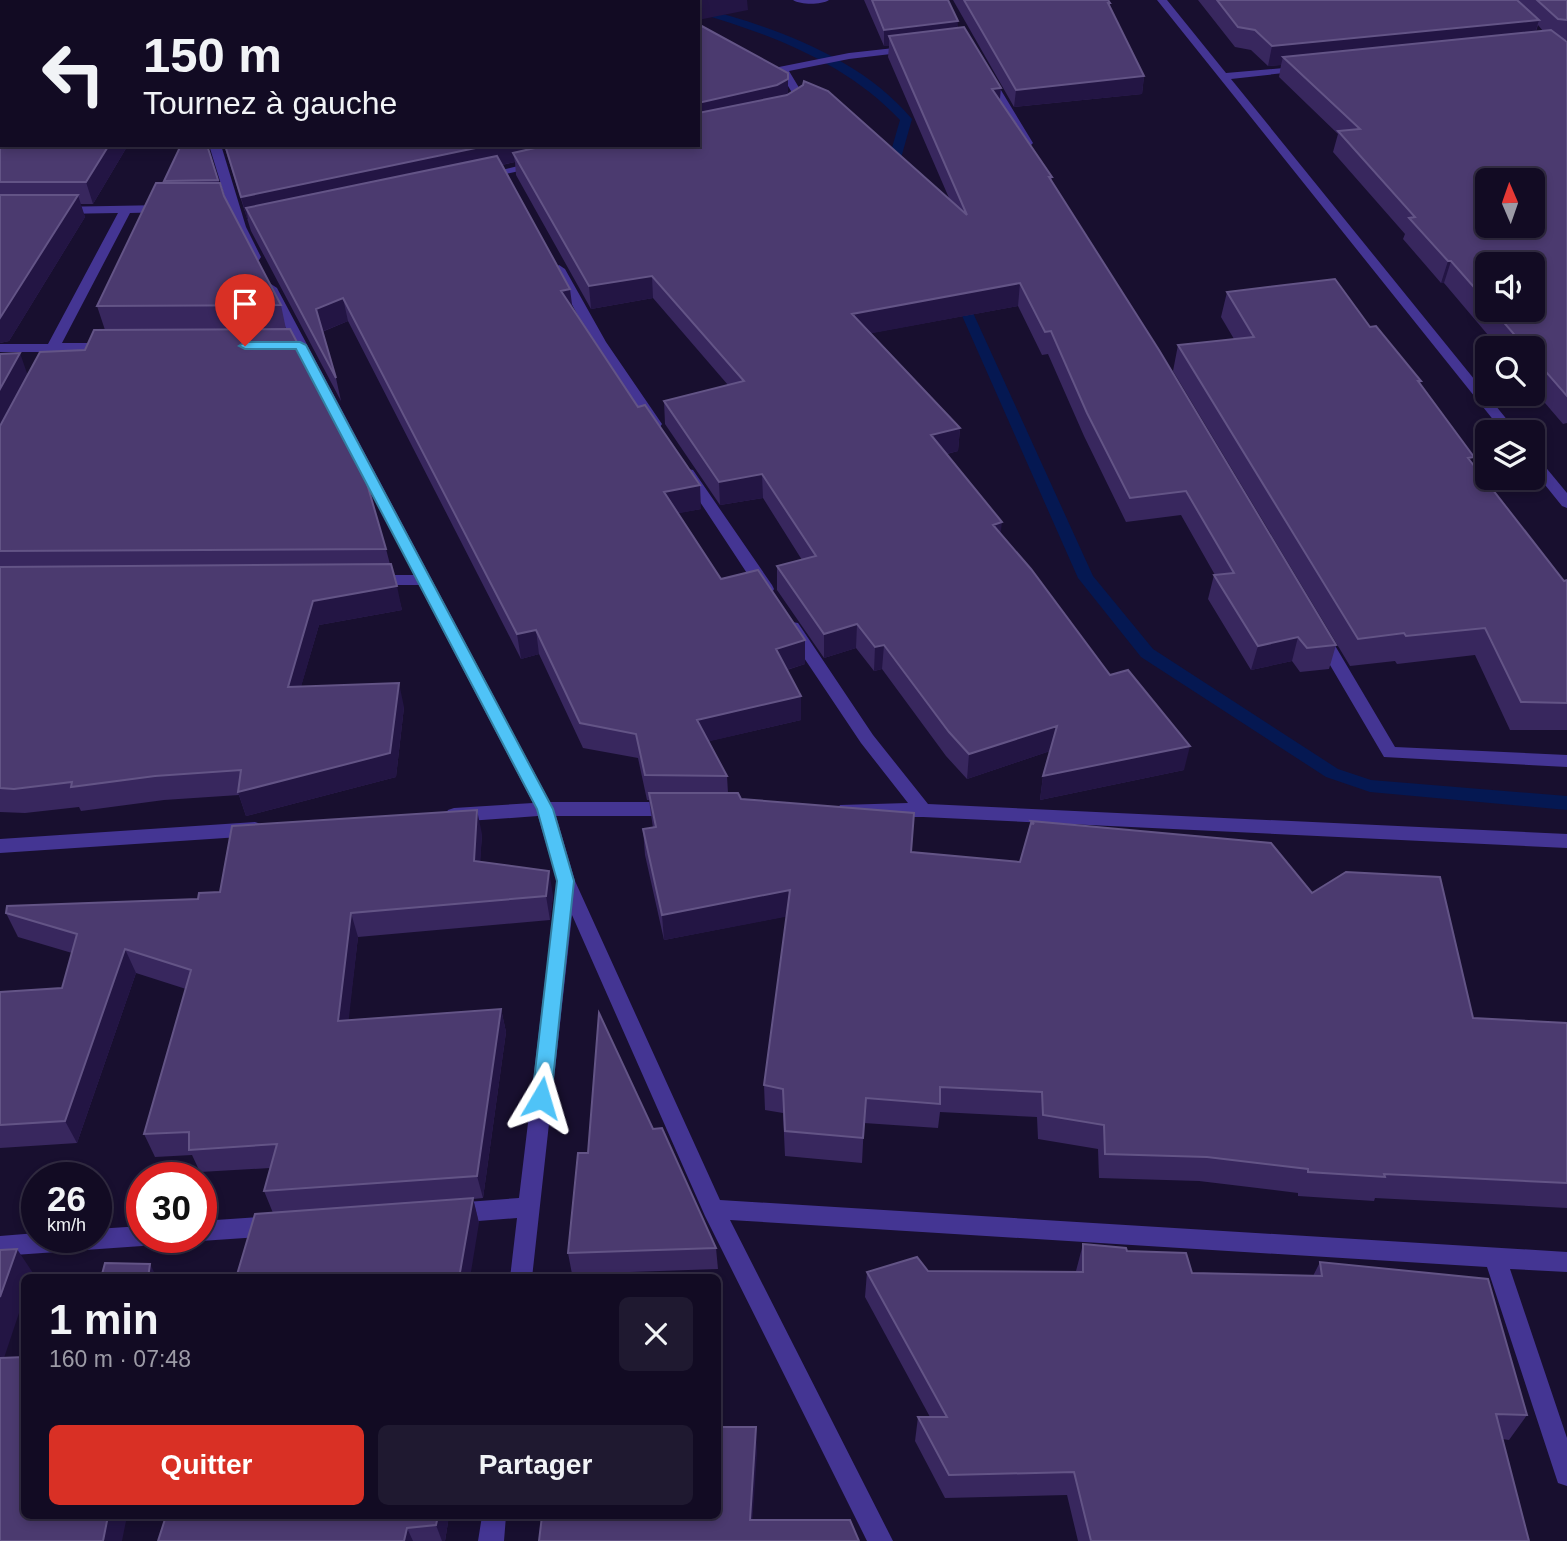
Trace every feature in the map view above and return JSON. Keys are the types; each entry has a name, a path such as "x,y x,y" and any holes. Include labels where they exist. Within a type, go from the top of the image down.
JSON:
{"street":[{"path":"798,0 824,0"},
{"path":"1163,0 1500,420"},
{"path":"770,114 782,111 797,102 796,91 783,69 928,47"},
{"path":"981,66 1038,160"},
{"path":"1225,76 1319,66"},
{"path":"215,147 228,209 247,225 293,345 424,580 545,809 565,881 713,1209 880,1541"},
{"path":"465,180 508,178 545,163"},
{"path":"41,370 126,209"},
{"path":"42,210 180,209"},
{"path":"552,257 600,342 661,433"},
{"path":"0,348 122,347"},
{"path":"676,456 867,739 923,810"},
{"path":"1545,476 1567,503"},
{"path":"355,580 424,580"},
{"path":"1313,622 1391,753 1567,761"},
{"path":"436,816 545,809 699,809"},
{"path":"825,810 923,810 1567,841"},
{"path":"0,846 272,828"},
{"path":"521,1274 565,881"},
{"path":"433,1214 529,1207"},
{"path":"713,1209 1567,1262"},
{"path":"217,1230 297,1224"},
{"path":"0,1246 126,1237"},
{"path":"1495,1258 1567,1474"},
{"path":"491,1541 494,1519"}],"building":[{"path":"872,0 948,0 958,21 884,30"},
{"path":"964,0 1108,0 1144,76 1016,90"},
{"path":"1217,0 1517,0 1539,20 1272,46 1255,30 1238,27"},
{"path":"1537,0 1567,0 1567,20 1558,19"},
{"path":"700,25 788,73 788,79 777,85 700,103"},
{"path":"964,27 1001,88 992,89 1052,177 1049,177 1159,350 1336,645 1307,648 1298,637 1258,646 1214,575 1234,573 1186,491 1130,498 1087,413 1051,331 1045,332 1020,283 852,314 960,428 931,435 1002,522 993,525 1031,569 1110,675 1128,670 1190,746 1043,776 1057,726 969,754 949,732 884,645 875,647 857,624 824,634 777,566 816,556 762,474 719,482 664,401 744,381 652,276 589,286 513,153 539,147 700,147 700,113 787,95 803,85 804,81 828,91 967,215 889,36"},
{"path":"1551,30 1567,42 1567,396 1545,371 1545,336 1516,336 1503,322 1545,322 1545,252 1475,252 1475,288 1409,218 1415,217 1338,131 1360,129 1283,57"},
{"path":"0,147 108,147 86,182 0,182"},
{"path":"180,147 208,147 218,180 164,181"},
{"path":"226,147 480,147 241,197"},
{"path":"497,156 570,289 561,291 638,407 645,405 700,485 664,492 721,579 758,570 805,640 776,649 801,696 697,720 727,776 645,775 636,734 580,723 536,630 517,634 343,298 316,309 336,378 246,208"},
{"path":"156,183 220,183 224,196 281,305 97,306"},
{"path":"0,195 78,195 0,318"},
{"path":"1335,279 1370,327 1376,326 1421,381 1418,381 1474,457 1468,458 1475,467 1475,490 1493,490 1564,581 1567,580 1567,703 1521,702 1485,628 1358,639 1178,345 1254,337 1227,292"},
{"path":"290,329 361,463 386,549 0,551 0,426 40,352 85,350 94,330"},
{"path":"20,353 0,389 0,354"},
{"path":"391,564 397,586 313,601 288,687 399,683 390,753 238,792 241,770 155,776 71,787 72,782 14,789 0,788 0,567"},
{"path":"649,793 738,793 741,799 914,813 911,852 1020,862 1031,823 1034,824 1031,821 1271,843 1312,893 1346,872 1440,877 1473,1018 1567,1023 1567,1183 1384,1174 1385,1177 1308,1172 1308,1169 1207,1157 1105,1154 1104,1125 1043,1115 1042,1092 940,1087 940,1104 866,1098 863,1138 785,1131 783,1089 764,1085 790,890 662,915 643,829 656,827"},
{"path":"477,810 474,861 549,871 546,896 351,913 338,1021 501,1009 477,1176 264,1191 277,1144 189,1150 189,1132 144,1134 191,970 125,949 65,1121 0,1125 0,992 62,988 77,934 6,913 7,906 198,899 199,893 220,892 232,826"},
{"path":"599,1013 653,1129 662,1128 716,1248 568,1253 578,1153 588,1153"},
{"path":"473,1198 460,1274 237,1274 255,1214"},
{"path":"1083,1244 1126,1248 1127,1251 1186,1253 1192,1273 1322,1276 1320,1262 1488,1279 1527,1415 1496,1414 1529,1541 1091,1541 1074,1472 949,1475 918,1417 947,1417 867,1272 917,1257 928,1271 1083,1272"},
{"path":"17,1249 0,1297 0,1250"},
{"path":"105,1263 150,1264 149,1274 102,1274"},
{"path":"21,1357 21,1519 107,1519 103,1541 0,1541 0,1358"},
{"path":"721,1427 756,1427 750,1520 850,1520 859,1541 539,1541 542,1519 721,1519"},
{"path":"165,1519 437,1519 436,1525 407,1528 404,1541 158,1541"}],"waterway":[{"path":"700,11 744,24 812,51 879,92 906,119 895,158 902,174"},
{"path":"958,293 1086,578 1147,653 1332,773 1370,786 1567,803"}],"route":[{"path":"245,346 300,345 545,809 565,881 541,1098"}]}
